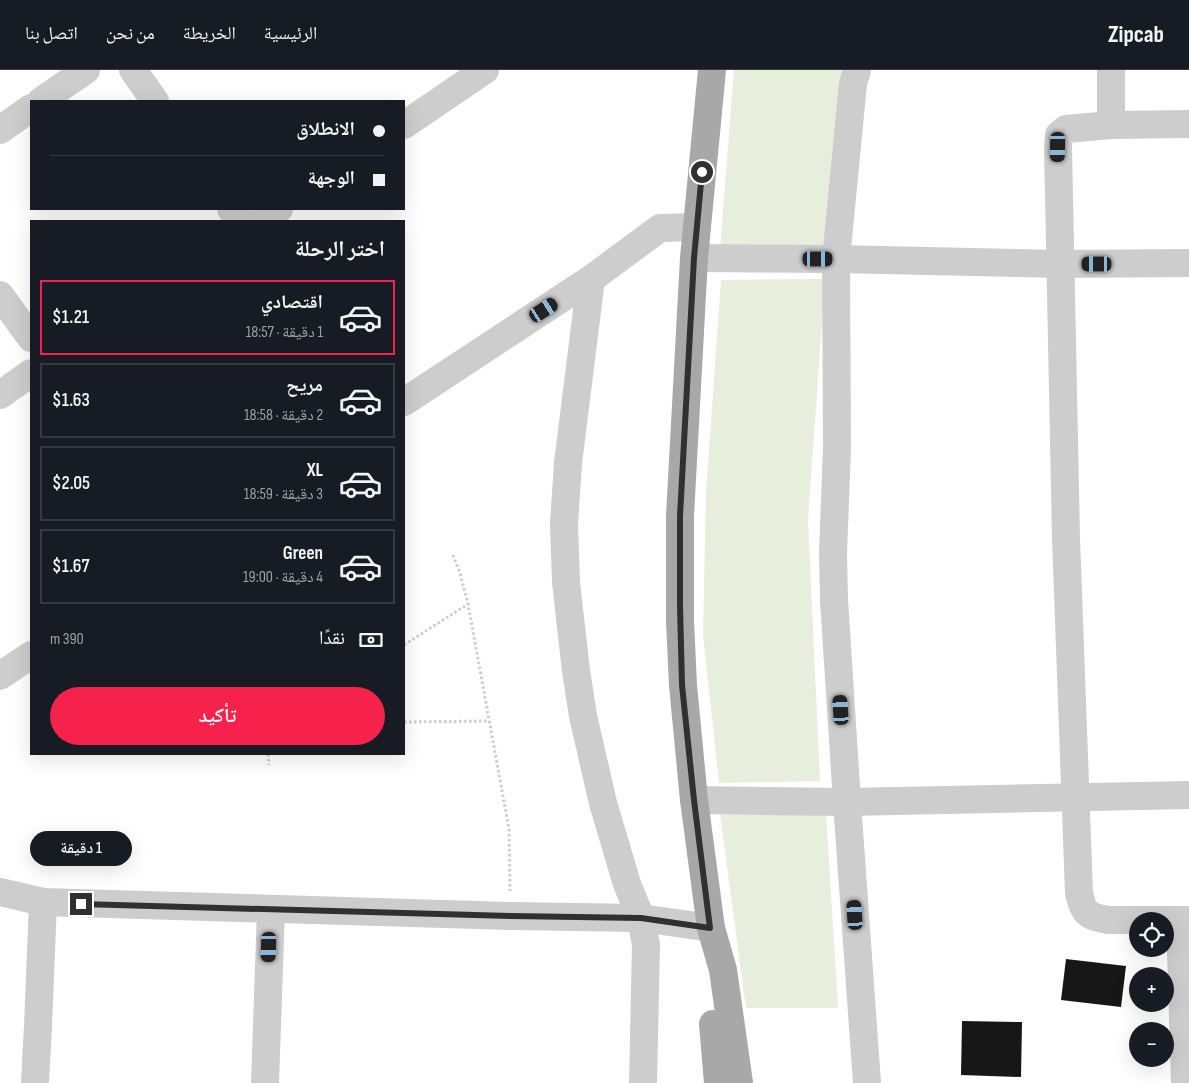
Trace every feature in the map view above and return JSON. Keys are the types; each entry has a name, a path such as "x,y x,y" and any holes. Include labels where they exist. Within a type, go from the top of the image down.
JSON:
{"main road":[{"path":"712,70 694,258 680,516 680,621 682,685 710,928 708,972 722,1082"}],"street":[{"path":"42,100 86,70"},
{"path":"133,70 154,100"},
{"path":"405,124 485,70"},
{"path":"857,70 836,259 837,448 833,553 834,600 867,1083"},
{"path":"1111,126 1112,70"},
{"path":"0,130 30,109"},
{"path":"1185,1083 1184,921 1108,920 1096,918 1087,913 1082,907 1079,893 1066,538 1058,164 1059,135 1066,129 1189,124"},
{"path":"262,220 276,210"},
{"path":"405,401 591,279 660,228 696,227"},
{"path":"694,258 1060,264 1189,263"},
{"path":"591,279 568,463 564,524 566,582 583,716 608,820 627,884 641,918 646,945 643,1083"},
{"path":"0,296 30,337"},
{"path":"0,395 30,374"},
{"path":"0,676 30,656"},
{"path":"694,800 847,802 1189,795"},
{"path":"0,892 43,902 641,918 710,928"},
{"path":"35,1083 43,902"},
{"path":"265,1083 270,909"}],"path":[{"path":"453,555 468,604 509,829 511,916"},
{"path":"405,644 468,604"},
{"path":"405,722 489,722"},
{"path":"268,755 269,765"}],"green space":[{"path":"734,70 845,70 829,249 720,250"},
{"path":"825,279 808,520 820,781 719,783 703,635 706,492 721,280"},
{"path":"826,812 838,1008 746,1008 720,815"}],"building":[{"path":"1066,959 1126,966 1121,1007 1061,1000"},
{"path":"962,1021 1022,1022 1021,1077 961,1075"}],"route":[{"path":"81,904 641,918 710,928 682,685 680,606 680,516 694,258 702,172"}]}
